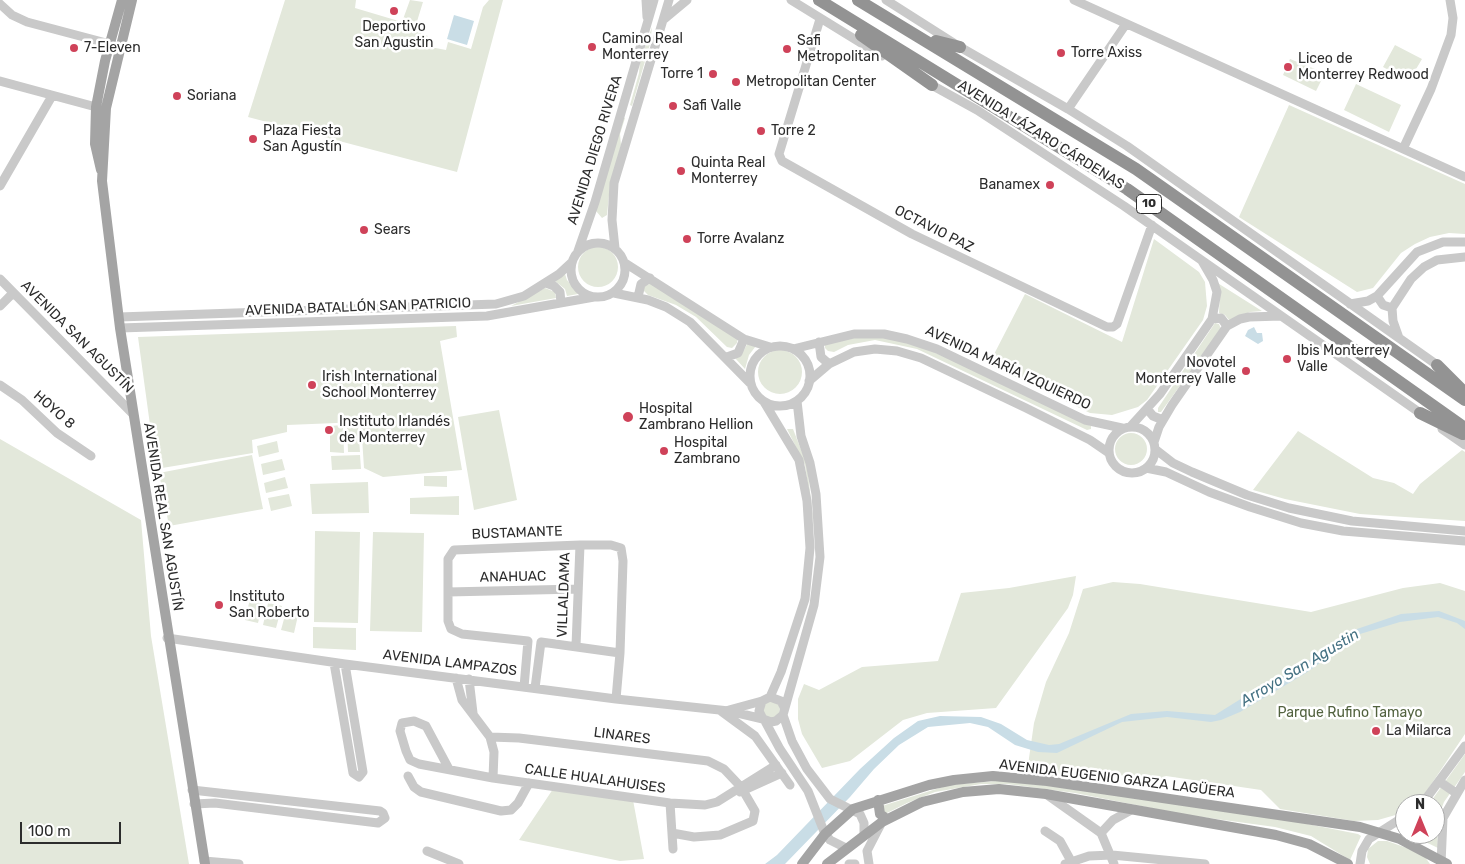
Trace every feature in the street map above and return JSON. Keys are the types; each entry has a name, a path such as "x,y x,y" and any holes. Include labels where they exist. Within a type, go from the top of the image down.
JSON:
{"highway":[{"name":"AVENIDA LÁZARO CÁRDENAS","path":"819,0 1127,189 1465,428"},
{"name":"AVENIDA LÁZARO CÁRDENAS","path":"858,0 1136,169 1465,400"},
{"path":"845,16 861,35 932,85"},
{"path":"889,19 941,43 960,47"},
{"path":"1437,365 1465,392"},
{"path":"1420,413 1465,434"}],"main road":[{"name":"AVENIDA REAL SAN AGUSTÍN","path":"102,172 96,156 96,107 122,0"},
{"name":"AVENIDA REAL SAN AGUSTÍN","path":"132,0 106,108 102,172 120,328 167,638 204,862"},
{"name":"AVENIDA EUGENIO GARZA LAGÜERA","path":"802,864 825,834 853,809 878,800 954,780 1012,777 1277,814 1378,831 1408,842 1443,863"},
{"name":"AVENIDA EUGENIO GARZA LAGÜERA","path":"826,864 884,820 922,802 963,792 1019,790 1297,840 1316,846 1348,864"},
{"path":"878,800 880,814 884,820"},
{"path":"812,853 822,857 826,864"}],"street":[{"path":"646,0 647,22"},
{"name":"AVENIDA DIEGO RIVERA","path":"578,251 654,0"},
{"name":"AVENIDA DIEGO RIVERA","path":"615,248 612,220 614,183 669,0"},
{"path":"663,21 687,0"},
{"name":"AVENIDA LÁZARO CÁRDENAS","path":"790,0 977,110 1152,225 1465,445"},
{"path":"886,0 960,47 1068,110 1156,166 1465,385"},
{"path":"1074,0 1374,136 1405,146 1465,177"},
{"path":"1405,146 1431,89 1451,35 1453,18 1450,0"},
{"path":"0,4 12,15 27,22 110,44"},
{"name":"OCTAVIO PAZ","path":"820,19 779,154 782,161 912,234 1107,327 1113,327 1117,324 1152,225"},
{"path":"1068,110 1126,24"},
{"path":"0,81 96,107"},
{"path":"0,185 52,96"},
{"path":"764,402 781,406 792,404 797,400 809,381 805,361 793,349 782,346 770,347 744,340 625,262 615,248 598,242 590,243 578,251 572,262 573,280 583,293 594,297 604,297 614,293 638,297 666,307 690,322 750,382 753,390 764,402 782,429 799,460 809,519 810,563 805,599 799,622 766,699 759,710 808,791 825,834 830,840 846,848"},
{"path":"1350,304 1368,301 1377,296 1416,252 1443,242 1465,242"},
{"path":"1199,257 1213,280 1217,292 1212,319 1148,410 1126,428 1114,434 1110,443 1109,453 1112,462 1119,469 1128,472 1138,472 1146,468 1153,459 1154,445 1163,420 1227,326 1240,319 1249,317 1280,316"},
{"path":"1399,338 1392,321 1392,308 1411,279 1424,267 1445,257 1465,257"},
{"name":"AVENIDA BATALLÓN SAN PATRICIO","path":"119,317 475,306 511,301 546,283 572,262"},
{"path":"614,293 624,279 625,262"},
{"path":"638,297 641,284 650,278"},
{"name":"AVENIDA SAN AGUSTÍN","path":"0,279 134,414"},
{"path":"546,283 554,286 560,292 561,303"},
{"path":"0,306 13,293"},
{"path":"1377,296 1383,305 1392,308"},
{"name":"AVENIDA BATALLÓN SAN PATRICIO","path":"120,328 487,316 594,297"},
{"path":"1212,319 1221,318 1227,326"},
{"name":"AVENIDA MARÍA IZQUIERDO","path":"793,349 844,335 872,333 918,342 1097,424 1126,428"},
{"path":"727,358 738,353 744,340"},
{"path":"819,342 821,357 829,364"},
{"path":"750,382 753,364 770,347"},
{"name":"AVENIDA MARÍA IZQUIERDO","path":"809,381 829,364 846,355 864,350 886,349 912,355 1090,440 1109,453"},
{"name":"HOYO 8","path":"0,385 22,400 57,433 91,456"},
{"path":"764,720 776,721 783,711 817,590 820,557 816,494 799,424 797,400"},
{"path":"1148,410 1153,416 1163,420"},
{"path":"782,429 789,424 799,424"},
{"path":"1090,440 1097,424"},
{"path":"1126,428 1140,428 1148,434 1154,445 1173,463 1247,495 1289,508 1352,521 1461,530 1461,541 1343,531 1301,523 1209,492 1166,472 1146,468"},
{"name":"VILLALDAMA","path":"576,646 580,545"},
{"name":"BUSTAMANTE","path":"524,687 528,641 454,632 448,621 448,559 454,550 580,545 615,546 622,552 620,653 616,699"},
{"name":"ANAHUAC","path":"448,592 578,589"},
{"name":"AVENIDA LAMPAZOS","path":"167,638 334,663 616,699 729,710 764,720"},
{"path":"535,688 541,642 620,653"},
{"path":"334,663 353,773 359,777 362,776 363,772 345,664"},
{"path":"456,678 462,700 490,737 494,752 493,778"},
{"path":"469,680 473,713"},
{"path":"766,699 781,701 800,758 819,787 832,801 853,809 863,818 864,834"},
{"name":"AVENIDA LAMPAZOS","path":"729,710 766,699"},
{"path":"719,710 756,736 790,785"},
{"name":"CALLE HUALAHUISES","path":"449,769 426,726 414,721 402,723 401,736 410,760 420,764 493,778 670,803 712,804 779,769"},
{"path":"345,726 355,725"},
{"name":"LINARES","path":"490,737 519,738 708,760 720,766 755,811 753,821 711,837 694,838 672,833"},
{"path":"1430,794 1465,746"},
{"path":"408,776 414,787 421,792 501,811 510,810 518,803 529,783"},
{"path":"1443,863 1443,818 1465,780"},
{"path":"1440,782 1456,793"},
{"path":"192,790 293,807 378,823 384,818 383,813 380,811 293,807 215,804 194,804"},
{"path":"1046,794 1101,833 1113,860"},
{"path":"670,803 673,849"},
{"path":"1101,833 1112,820 1131,810"},
{"path":"870,864 867,850 884,820"},
{"path":"1360,864 1365,845 1378,831 1395,822"},
{"path":"1045,831 1060,841 1068,862 1089,856 1113,860 1206,864"},
{"path":"427,851 460,864"},
{"path":"204,862 239,864"},
{"path":"849,864 855,864"}],"green space":[{"path":"285,0 356,0 355,8 402,22 410,0 423,2 414,31 428,36 425,46 446,50 448,42 471,49 483,7 489,0 503,0 457,172 248,117"},
{"path":"652,27 650,44 632,106 630,105 639,73 640,61"},
{"path":"1395,45 1422,59 1409,81 1383,67"},
{"path":"1290,59 1325,73 1316,91 1283,75"},
{"path":"1356,84 1401,105 1389,132 1344,110"},
{"path":"1289,105 1465,184 1465,234 1449,233 1430,237 1415,244 1401,253 1373,288 1357,292 1239,217"},
{"path":"623,117 625,118 620,134 621,145 610,185 607,215 602,218 596,211"},
{"path":"1154,239 1199,272 1205,282 1207,306 1203,320 1147,400 1138,407 1112,415 1090,413 989,364 1025,294 1122,342"},
{"path":"602,247 609,250 615,256 618,267 617,275 609,284 602,287 594,287 587,284 579,275 578,263 581,256 590,248"},
{"path":"564,271 567,280 578,294 567,296 565,289 555,281"},
{"path":"1216,282 1262,311 1250,312 1229,320 1225,315 1219,313 1220,293"},
{"path":"652,283 738,337 737,343 732,348 727,347 696,317 676,305 648,295 644,291 644,286"},
{"path":"545,288 555,292 556,298 511,306"},
{"path":"1215,323 1219,324 1221,329 1161,412 1158,412 1158,408"},
{"path":"456,326 457,337 440,341 462,470 383,477 364,468 361,422 287,425 287,432 252,440 253,453 156,469 138,337"},
{"path":"862,335 911,342 1091,426 1091,429 1087,430 917,349 875,340 848,345 834,352 828,351 825,348 825,344"},
{"path":"750,339 759,342 749,355 745,369 735,358 744,350"},
{"path":"784,350 796,356 801,363 801,381 796,388 789,393 776,394 768,391 761,384 758,368 761,360 768,353"},
{"path":"499,410 517,500 474,510 458,417"},
{"path":"343,425 344,453 330,452 330,426"},
{"path":"347,425 358,425 360,452 348,452"},
{"path":"787,429 793,429 807,465 815,536 805,465"},
{"path":"1298,431 1373,478 1394,483 1413,494 1420,484 1462,450 1465,452 1465,521 1360,514 1285,499 1253,490"},
{"path":"1131,433 1137,434 1142,438 1146,443 1146,455 1142,460 1137,464 1131,465 1125,464 1120,460 1116,455 1115,449 1116,443 1120,438 1125,434"},
{"path":"0,439 141,520 151,636 189,864 0,864"},
{"path":"277,441 279,452 259,457 257,446"},
{"path":"252,455 263,509 169,526 159,473"},
{"path":"360,455 361,469 332,470 331,456"},
{"path":"282,459 285,470 263,475 261,464"},
{"path":"424,476 447,476 447,487 424,486"},
{"path":"285,477 288,488 266,493 264,483"},
{"path":"368,482 369,513 312,514 310,484"},
{"path":"289,494 292,506 271,511 268,498"},
{"path":"459,496 459,515 410,514 410,498"},
{"path":"315,531 360,532 358,623 314,622"},
{"path":"373,532 424,533 422,632 370,631"},
{"path":"1076,576 1073,595 1068,608 996,708 927,713 903,720 850,761 822,768 802,734 798,719 798,699 804,684 819,690 862,667 938,661 961,593 1009,588"},
{"name":"Parque Rufino Tamayo","path":"1113,582 1140,584 1311,612 1403,588 1440,583 1465,591 1465,734 1424,794 1395,794 1395,815 1378,820 1354,821 1280,809 1261,790 1166,776 1159,780 1075,770 1068,771 1060,777 1027,772 1034,723 1046,682 1069,633 1083,589"},
{"path":"250,599 263,602 258,623 245,620"},
{"path":"268,603 282,606 276,628 263,625"},
{"path":"287,608 299,611 294,633 281,630"},
{"path":"313,627 356,628 356,650 313,648"},
{"path":"771,700 777,703 780,709 777,715 771,718 765,715 762,709 765,703"},
{"path":"1465,754 1465,772 1445,801 1445,794 1436,794"},
{"path":"1007,780 1277,818 1361,836 1350,860 1311,836 1275,827 1187,815 1075,793 1007,784 981,784 935,792 885,814 882,806 949,785"},
{"path":"553,789 633,800 644,859 620,861 519,840"},
{"path":"1378,841 1387,841 1425,857 1430,864 1370,864 1367,857 1368,849"},
{"path":"1430,844 1438,844 1438,848"}],"water":[{"path":"454,15 474,21 467,45 447,39"},
{"path":"1254,327 1257,333 1262,333 1263,341 1258,344 1245,336 1248,330"},
{"name":"Arroyo San Agustin","path":"1439,611 1465,621 1465,629 1457,623 1438,617 1400,622 1360,634 1306,673 1240,712 1221,720 1211,722 1167,717 1122,722 1057,753 1038,752 1015,745 988,727 970,723 928,727 899,745 785,864 765,864 777,855 860,769 894,738 918,721 940,716 981,717 1001,724 1027,740 1049,745 1059,744 1131,714 1167,711 1215,715 1268,682 1290,673 1354,630 1401,614"}],"place":[{"name":"Deportivo San Agustin","path":"394,11"},
{"name":"Camino Real Monterrey","path":"592,47"},
{"name":"7-Eleven","path":"74,48"},
{"name":"Safi Metropolitan","path":"787,49"},
{"name":"Torre Axiss","path":"1061,53"},
{"name":"Liceo de Monterrey Redwood","path":"1288,67"},
{"name":"Torre 1","path":"713,74"},
{"name":"Metropolitan Center","path":"736,82"},
{"name":"Soriana","path":"177,96"},
{"name":"Safi Valle","path":"673,106"},
{"name":"Torre 2","path":"761,131"},
{"name":"Plaza Fiesta San Agustín","path":"253,139"},
{"name":"Quinta Real Monterrey","path":"681,171"},
{"name":"Banamex","path":"1050,185"},
{"name":"Sears","path":"364,230"},
{"name":"Torre Avalanz","path":"687,239"},
{"name":"Ibis Monterrey Valle","path":"1287,359"},
{"name":"Novotel Monterrey Valle","path":"1246,371"},
{"name":"Irish International School Monterrey","path":"312,385"},
{"name":"Hospital Zambrano Hellion","path":"628,417"},
{"name":"Instituto Irlandés de Monterrey","path":"329,430"},
{"name":"Hospital Zambrano","path":"664,451"},
{"name":"Instituto San Roberto","path":"219,605"},
{"name":"La Milarca","path":"1376,731"}]}
